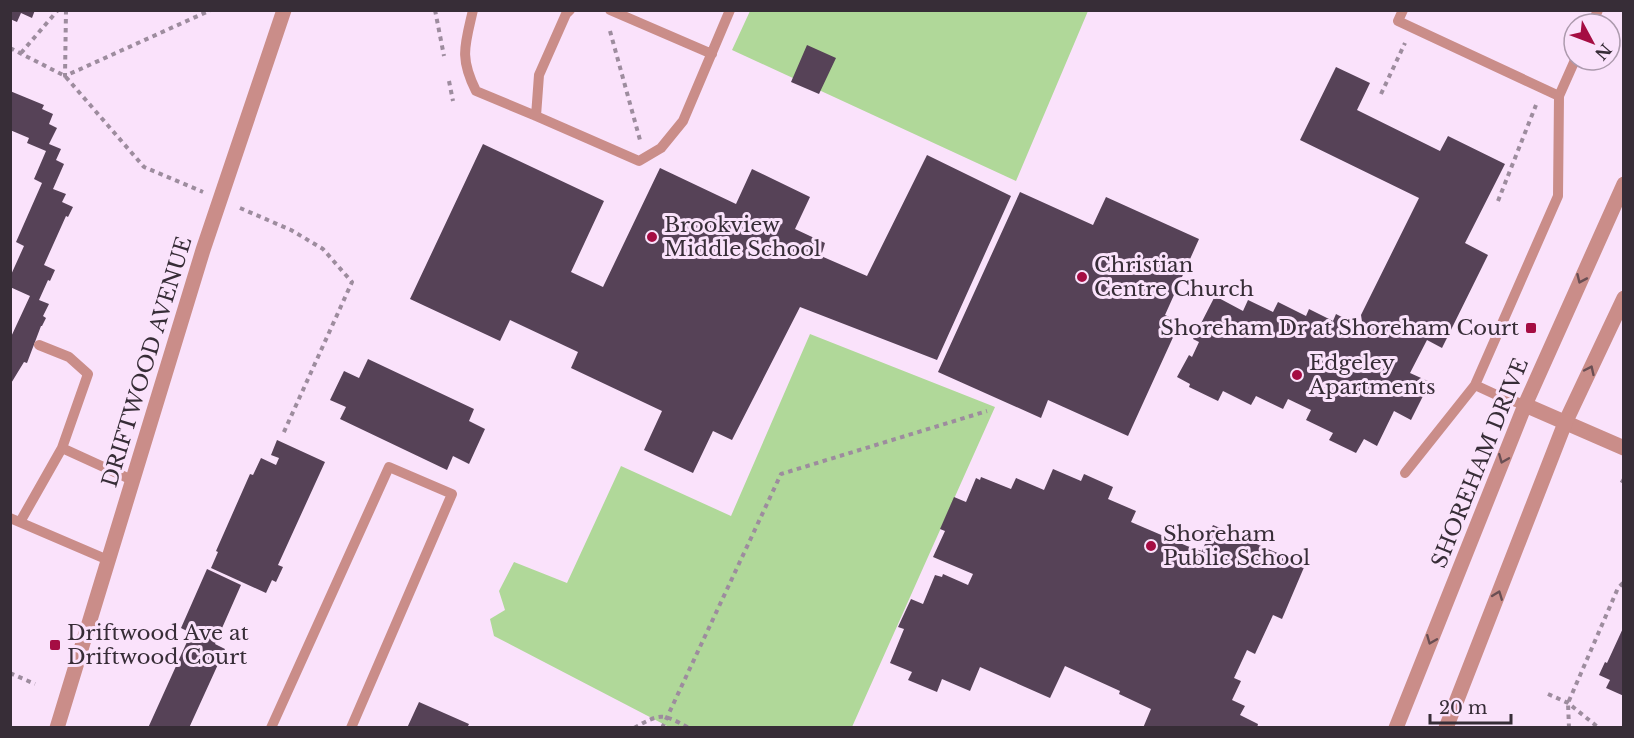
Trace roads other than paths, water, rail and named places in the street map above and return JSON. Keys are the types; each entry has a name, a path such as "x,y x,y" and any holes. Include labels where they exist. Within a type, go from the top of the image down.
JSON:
{"street":[{"name":"DRIFTWOOD AVENUE","path":"57,728 213,219 284,10"},
{"name":"SHOREHAM DRIVE","path":"1396,728 1525,405 1623,183"},
{"path":"1446,728 1565,423 1623,298"},
{"path":"1525,405 1623,448"}],"lane":[{"path":"473,10 465,46 466,71 476,91 639,161 661,148 683,121 730,10"},
{"path":"536,116 539,75 570,10"},
{"path":"1403,10 1398,21 1559,96"},
{"path":"609,16 712,54"},
{"path":"1405,473 1475,385 1558,196 1559,96 1570,72"},
{"path":"39,345 69,357 88,374 62,448 15,520 108,560"},
{"path":"1475,385 1525,405"},
{"path":"62,448 132,480"},
{"path":"271,728 389,467 452,494 351,728"}],"place":[{"name":"Brookview Middle School","path":"652,237"},
{"name":"Christian Centre Church","path":"1082,277"},
{"name":"Shoreham Dr at Shoreham Court","path":"1531,328"},
{"name":"Edgeley Apartments","path":"1297,375"},
{"name":"Shoreham Public School","path":"1151,546"},
{"name":"Driftwood Ave at Driftwood Court","path":"55,645"}]}
